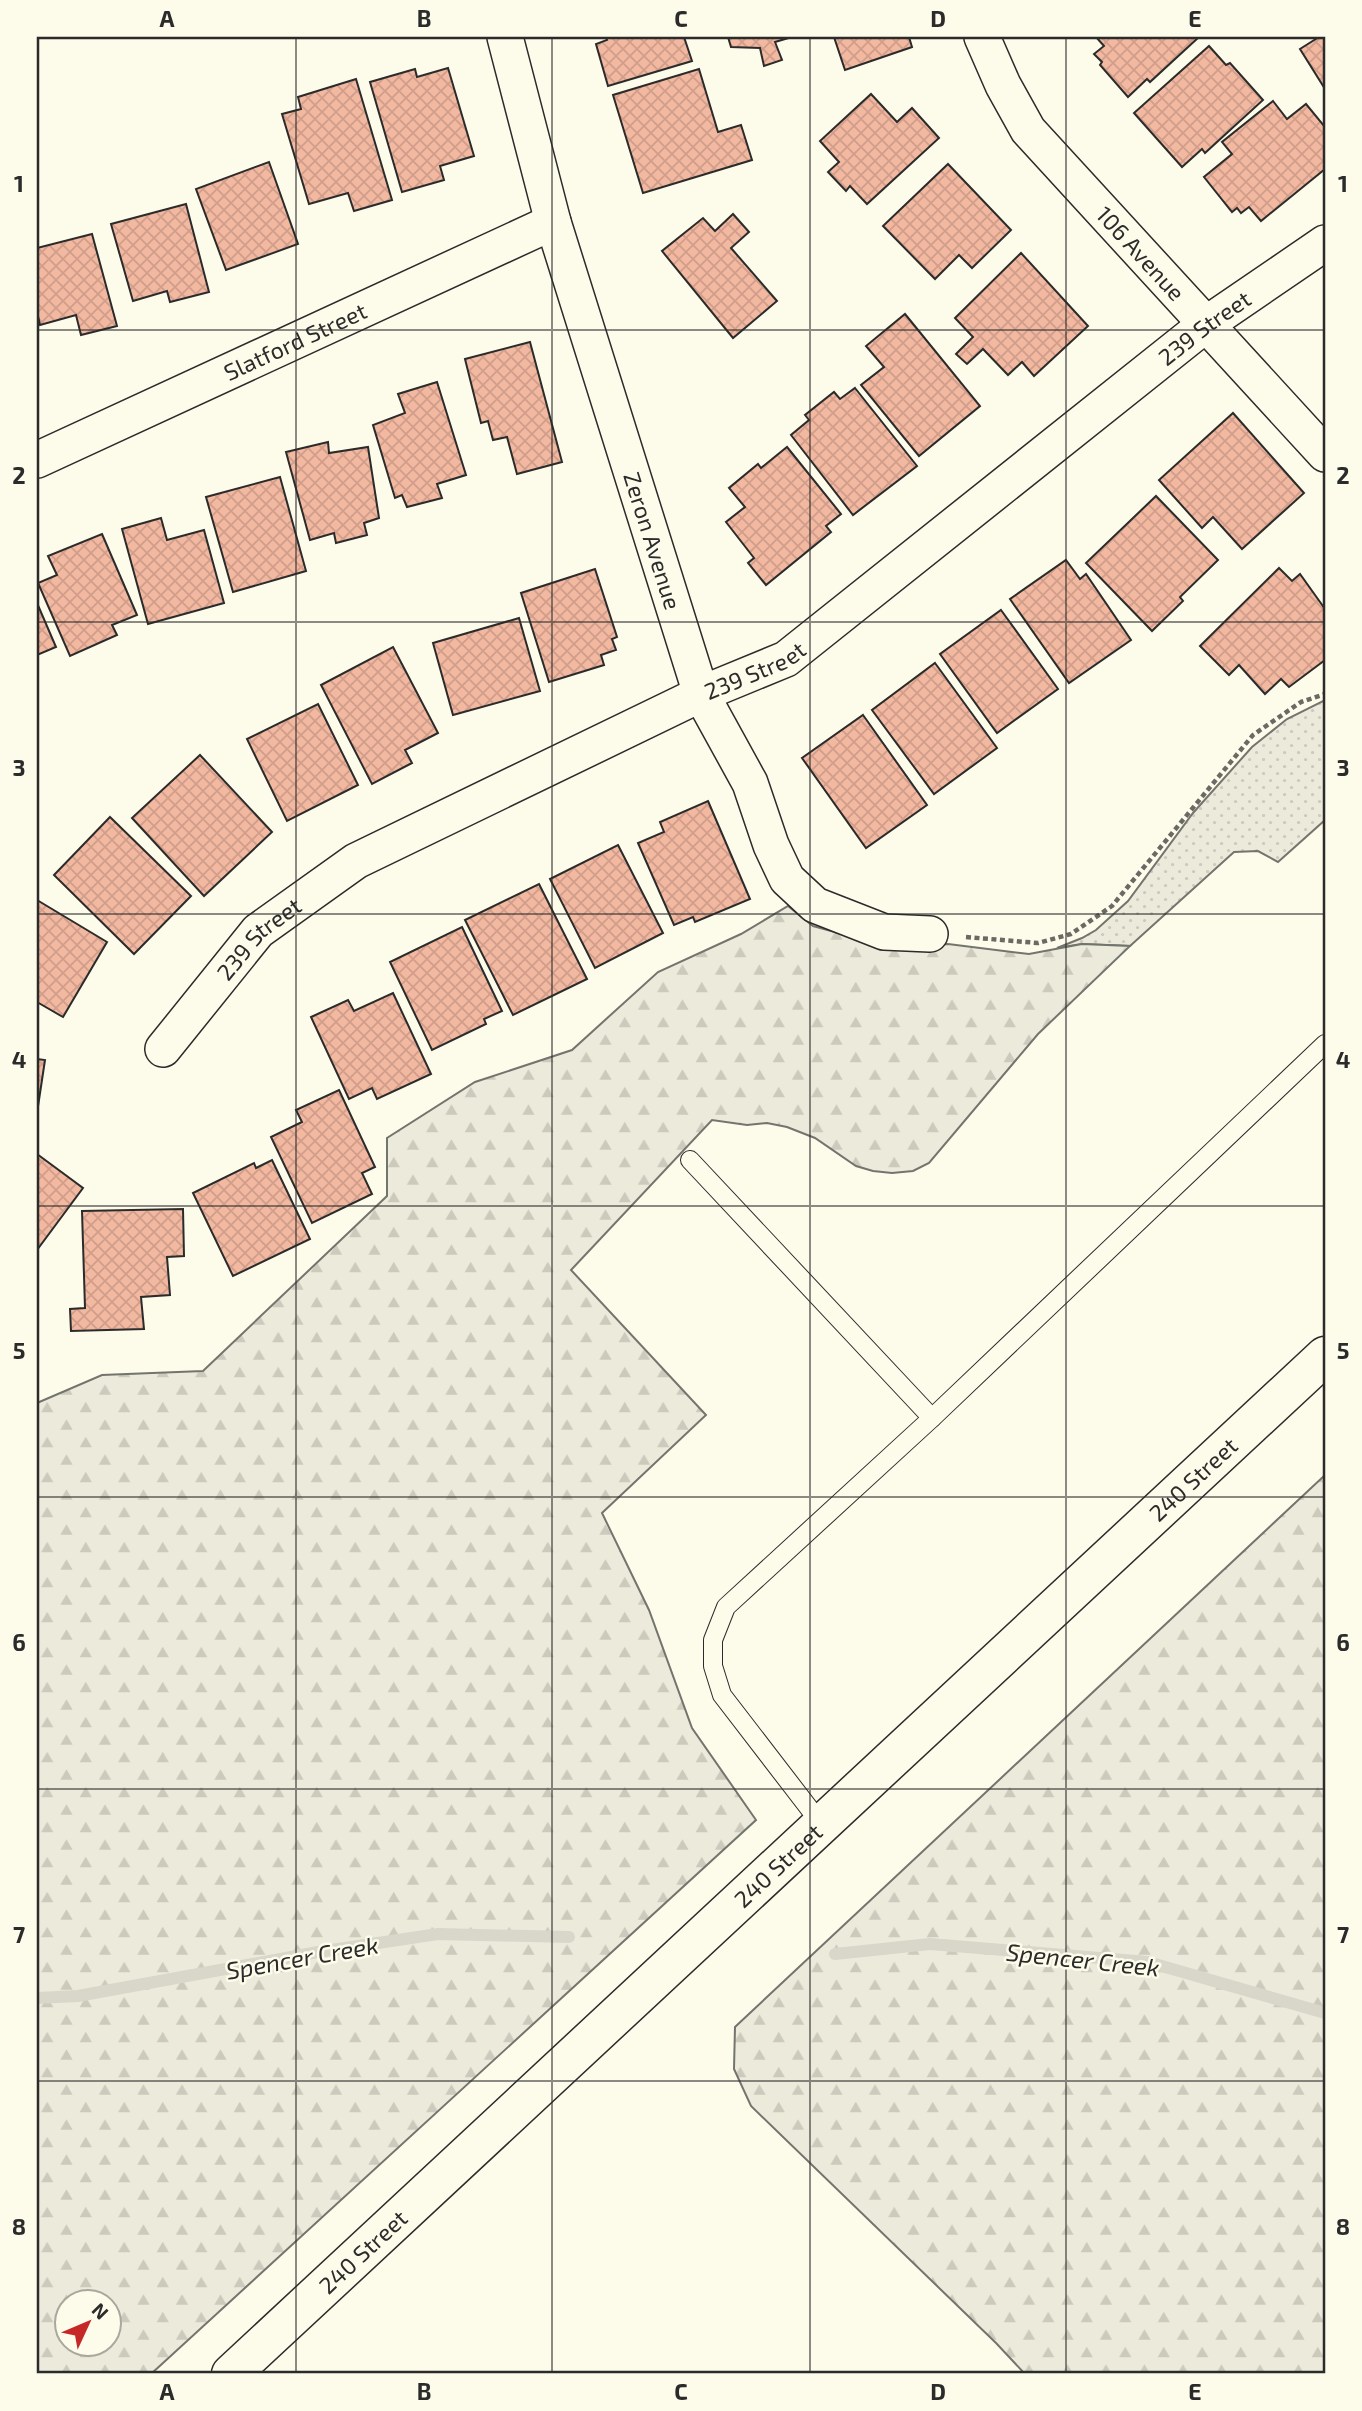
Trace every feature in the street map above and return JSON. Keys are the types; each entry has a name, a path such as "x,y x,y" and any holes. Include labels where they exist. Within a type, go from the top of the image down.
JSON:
{"main road":[{"name":"240 Street","path":"231,2374 1325,1356"}],"street":[{"name":"Zeron Avenue","path":"505,37 553,222 701,694 750,783 771,845 787,879 815,905 884,932 930,934"},
{"name":"106 Avenue","path":"982,37 1003,85 1028,130 1325,454"},
{"name":"Slatford Street","path":"37,460 553,222"},
{"name":"239 Street","path":"163,1049 258,931 356,861 701,694 786,659 1205,325 1325,243"}],"lane":[{"path":"822,1825 722,1695 713,1665 713,1640 726,1607 932,1418 1325,1044"},
{"path":"690,1160 932,1418"}],"path":[{"path":"930,934 1038,943 1071,934 1112,906 1252,735 1301,702 1325,694"}],"green space":[{"path":"1325,700 1325,820 1278,862 1258,851 1234,852 1130,946 1082,944 1057,948 1096,930 1128,901 1193,813 1252,747 1287,719"},
{"path":"788,906 813,926 886,946 948,944 1029,954 1082,944 1130,946 1038,1034 929,1163 913,1171 873,1171 856,1166 815,1138 787,1127 767,1123 747,1125 712,1120 571,1270 706,1415 602,1513 649,1610 692,1728 756,1820 151,2374 37,2374 37,1403 102,1375 203,1371 387,1196 387,1138 475,1082 572,1050 658,972 741,934"},
{"path":"1325,1475 1325,2374 1025,2374 751,2106 734,2069 735,2027"}],"building":[{"path":"606,37 684,37 692,61 608,86 596,44 607,40"},
{"path":"728,37 792,37 775,42 782,60 764,66 760,48 731,47"},
{"path":"834,37 909,37 912,47 845,70"},
{"path":"1096,37 1199,37 1150,82 1147,79 1128,97 1100,65 1102,62 1094,54 1104,46"},
{"path":"1319,37 1325,37 1325,89 1300,49"},
{"path":"1209,46 1226,65 1230,63 1263,100 1205,153 1202,149 1182,167 1134,113"},
{"path":"448,68 474,156 440,166 444,180 402,192 370,82 415,69 417,77"},
{"path":"699,69 718,132 741,125 752,160 643,193 613,95"},
{"path":"356,79 392,200 354,211 348,193 309,204 282,114 301,109 298,97"},
{"path":"871,94 897,122 912,108 939,138 867,204 850,186 846,191 828,172 839,162 820,141"},
{"path":"1273,101 1287,119 1306,104 1325,127 1325,169 1261,221 1249,207 1241,213 1237,208 1232,212 1204,177 1232,154 1222,142"},
{"path":"269,162 298,244 226,270 196,189"},
{"path":"948,164 1011,230 972,268 959,255 935,279 883,226"},
{"path":"186,204 209,292 170,302 167,291 133,301 111,224"},
{"path":"733,214 749,232 731,248 777,301 733,338 662,251 703,218 715,231"},
{"path":"92,234 117,326 81,335 76,315 40,325 37,312 37,248"},
{"path":"1021,253 1088,326 1034,376 1022,362 1008,375 983,349 967,364 956,354 973,337 955,318"},
{"path":"905,314 980,406 919,456 861,385 884,367 866,346"},
{"path":"530,342 562,462 517,474 507,437 493,440 488,421 481,423 465,359"},
{"path":"437,382 466,475 437,484 442,498 407,507 402,495 395,498 373,425 405,413 398,394"},
{"path":"855,388 917,466 853,515 791,435 809,420 805,415 834,392 840,399"},
{"path":"1233,413 1304,493 1242,549 1213,517 1202,528 1159,480"},
{"path":"328,442 329,453 368,447 379,518 364,523 367,535 336,543 334,533 310,540 286,452"},
{"path":"787,447 841,514 826,526 831,532 766,585 748,563 754,558 726,522 745,507 729,488 758,464 761,468"},
{"path":"280,477 306,571 233,592 206,497"},
{"path":"1156,496 1218,560 1180,597 1183,601 1152,631 1086,563"},
{"path":"161,518 167,540 204,530 224,603 148,624 122,529"},
{"path":"102,534 137,615 112,625 117,635 70,656 38,583 57,575 48,556"},
{"path":"1066,560 1080,579 1086,574 1131,640 1069,683 1010,599"},
{"path":"1279,568 1292,581 1300,574 1325,609 1325,660 1289,687 1281,679 1265,694 1239,665 1229,675 1200,646"},
{"path":"595,569 617,637 612,639 616,650 601,655 604,665 549,682 521,593"},
{"path":"37,603 56,647 37,655"},
{"path":"1001,610 1058,689 997,733 940,654"},
{"path":"519,618 540,691 453,715 433,643"},
{"path":"393,647 438,733 405,750 412,763 372,784 321,685"},
{"path":"935,663 997,748 934,794 872,710"},
{"path":"318,704 358,785 287,821 247,739"},
{"path":"863,715 927,805 866,848 802,758"},
{"path":"200,755 272,832 204,896 132,818"},
{"path":"708,801 750,899 695,922 693,917 674,925 638,843 664,832 660,822"},
{"path":"110,817 191,896 134,954 54,875"},
{"path":"618,845 663,933 595,968 550,879"},
{"path":"539,884 587,979 513,1015 465,920"},
{"path":"37,900 107,942 63,1017 37,1002"},
{"path":"462,927 502,1011 484,1019 486,1024 432,1050 390,962"},
{"path":"393,993 431,1074 377,1099 372,1088 349,1099 311,1017 348,1000 354,1011"},
{"path":"37,1059 45,1060 37,1113"},
{"path":"339,1090 375,1167 362,1173 372,1194 312,1223 271,1137 302,1122 296,1110"},
{"path":"37,1154 83,1188 37,1250"},
{"path":"272,1160 310,1239 233,1276 193,1193 254,1163 256,1168"},
{"path":"183,1209 184,1256 167,1257 170,1295 141,1297 144,1329 71,1331 70,1309 85,1308 82,1211"}],"waterway":[{"name":"Spencer Creek","path":"37,1998 78,1996 318,1952 438,1934 569,1937"},
{"name":"Spencer Creek","path":"835,1954 930,1944 1148,1962 1325,2013"}]}
